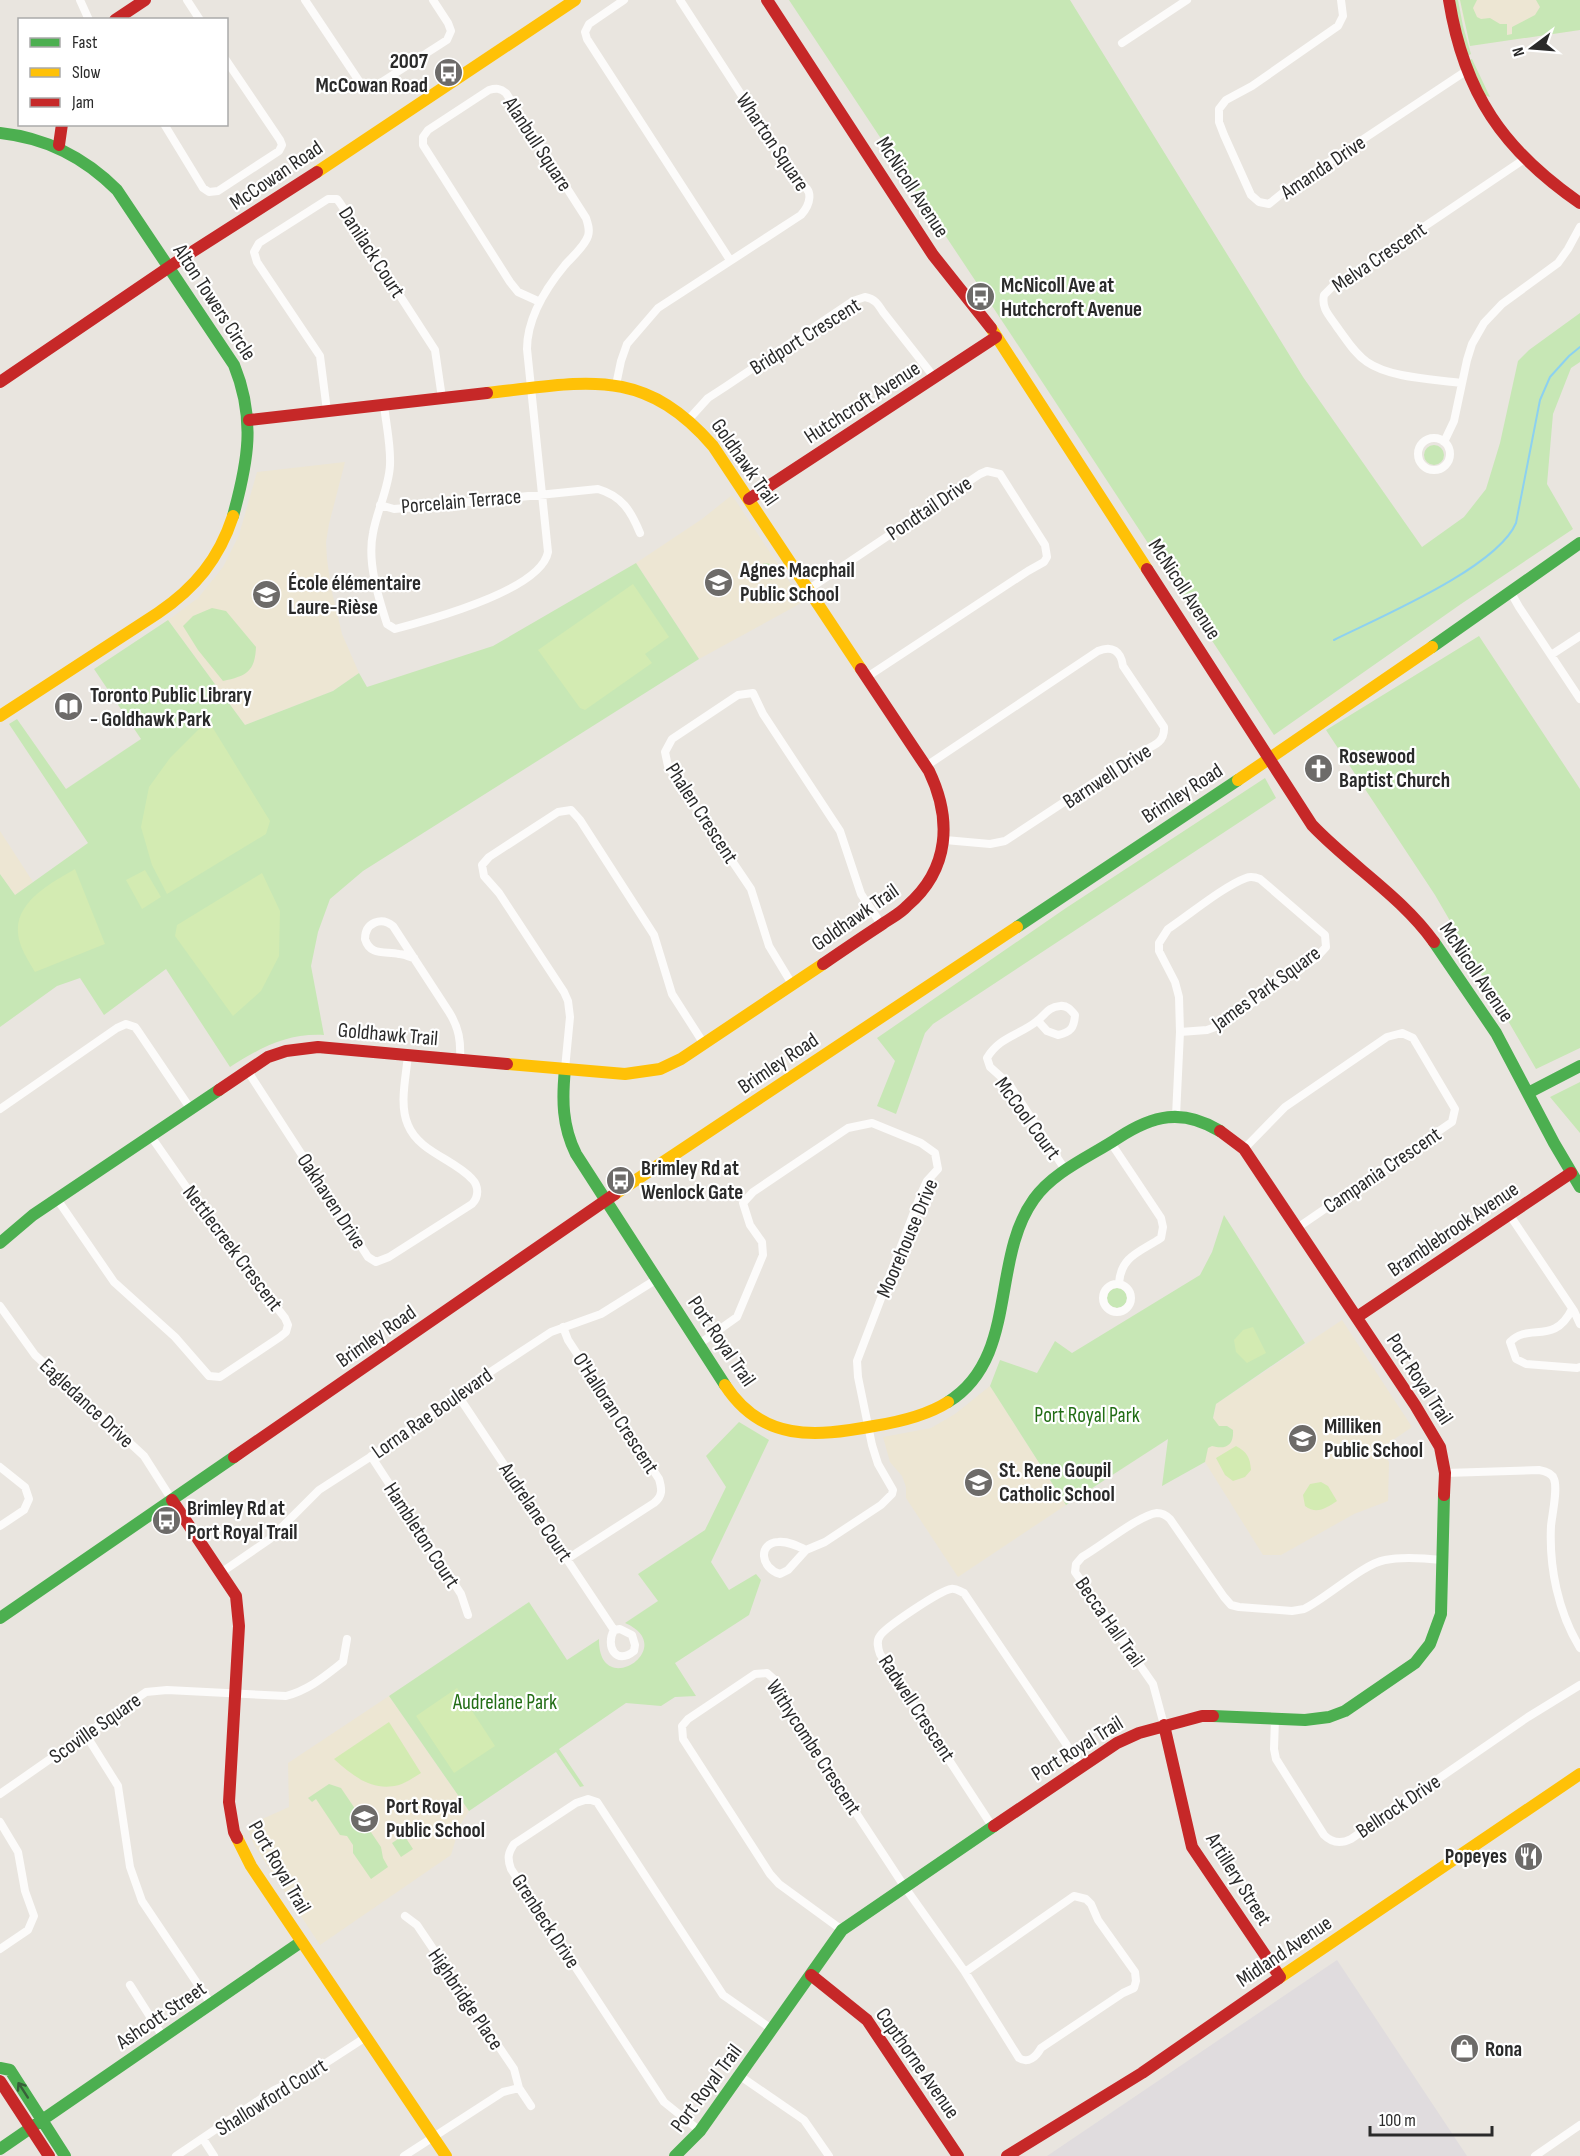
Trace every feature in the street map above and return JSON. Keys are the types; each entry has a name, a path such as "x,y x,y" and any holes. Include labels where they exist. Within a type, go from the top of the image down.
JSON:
{"street":[{"path":"80,0 88,18"},
{"path":"118,18 145,0"},
{"path":"187,0 199,18"},
{"path":"305,0 360,84 366,88 374,87 447,40 451,31 433,0"},
{"name":"McCowan Road","path":"0,382 169,267 236,226 575,0"},
{"path":"624,0 589,24 585,32 587,39 730,260"},
{"name":"Wharton Square","path":"616,384 627,344 658,308 801,215 806,210 810,199 805,186 799,184 680,0"},
{"name":"McNicoll Avenue","path":"767,0 933,255 996,336 1312,825 1411,914 1430,936 1502,1044 1580,1187"},
{"path":"1122,43 1187,0"},
{"name":"Amanda Drive","path":"1341,0 1343,16 1338,26 1252,86 1226,100 1219,109 1219,122 1224,135 1251,195 1259,202 1269,204 1285,191 1466,71"},
{"path":"1449,0 1453,28 1466,71 1484,108 1523,160 1556,189 1580,204"},
{"path":"165,126 203,188 209,192 218,191 277,152 281,147 280,140 228,64"},
{"name":"Alanbull Square","path":"384,405 390,467 372,543 375,582 387,624 395,629 490,599 541,568 547,559 527,334 540,302 558,274 587,239 589,226 506,93 495,88 428,130 423,137 423,145 510,282 518,291 540,302"},
{"path":"59,145 62,126"},
{"name":"Alton Towers Circle","path":"0,133 35,138 59,145 93,167 117,190 234,365 246,397 249,420 249,446 245,472 232,521 219,552 201,577 173,603 0,716"},
{"name":"Melva Crescent","path":"1461,383 1386,371 1365,361 1348,343 1327,314 1324,308 1324,295 1332,287 1523,160"},
{"name":"Danilack Court","path":"327,411 320,356 258,262 254,252 258,243 323,200 333,198 340,203 435,350 442,398"},
{"path":"1444,442 1454,421 1461,383 1472,344 1484,323 1502,304 1558,263 1580,227"},
{"name":"Bridport Crescent","path":"689,419 708,398 853,302 865,297 879,304 934,377"},
{"name":"Hutchcroft Avenue","path":"749,499 996,336"},
{"name":"Goldhawk Trail","path":"0,1244 33,1215 247,1070 277,1054 307,1048 625,1074 650,1072 672,1064 907,907 920,894 936,870 945,840 945,815 943,801 926,766 714,446 689,419 671,406 647,394 616,384 588,382 249,420"},
{"name":"Pondtail Drive","path":"808,589 980,474 994,471 1005,479 1010,492 1045,545 1047,557 1044,562 867,677"},
{"name":"Porcelain Terrace","path":"380,506 394,509 591,488 606,491 627,506 640,533"},
{"name":"Brimley Road","path":"0,1618 606,1200 1270,759 1580,543"},
{"path":"1510,591 1580,699"},
{"path":"1551,655 1580,636"},
{"name":"Barnwell Drive","path":"926,766 1105,648 1112,648 1122,657 1123,666 1164,727 1161,741 1140,752 1005,841 990,844 945,840"},
{"name":"Phalen Crescent","path":"792,984 769,946 751,889 668,766 665,757 666,748 672,740 738,695 748,692 756,696 763,714 840,831 861,894 881,924"},
{"path":"565,1069 570,1017 564,992 498,893 484,876 482,865 489,857 566,809 571,810 580,820 654,935 672,994 704,1044"},
{"name":"James Park Square","path":"1176,1116 1180,1032 1179,997 1175,982 1159,951 1159,943 1168,929 1246,877 1260,879 1325,935 1326,947 1316,958 1221,1024 1208,1030 1180,1032"},
{"path":"414,958 400,954 375,952 370,949 364,939 370,924 379,921 390,924 414,958 457,1025 461,1045 460,1060"},
{"name":"McCool Court","path":"1038,1021 998,1043 987,1058 990,1067 1009,1084 1066,1171"},
{"path":"0,1109 126,1024 135,1027 190,1108"},
{"name":"Campania Crescent","path":"1244,1149 1285,1107 1387,1037 1402,1033 1413,1038 1455,1109 1452,1122 1297,1228"},
{"name":"Oakhaven Drive","path":"247,1070 368,1257 376,1262 389,1257 472,1204 477,1196 477,1186 471,1178 421,1142 407,1125 404,1109 408,1055"},
{"path":"1528,1093 1580,1066"},
{"name":"Port Royal Trail","path":"565,1069 562,1103 566,1131 576,1154 730,1392 748,1411 768,1424 780,1429 814,1435 869,1427 923,1415 960,1394 970,1384 987,1357 993,1340 1016,1233 1032,1203 1042,1190 1066,1171 1132,1128 1158,1119 1176,1116 1204,1121 1223,1131 1244,1149 1437,1440 1445,1473 1441,1614 1430,1644 1415,1663 1339,1714 1315,1720 1202,1716 1164,1725 1125,1740 1081,1766 842,1930 700,2132 675,2156"},
{"name":"Moorehouse Drive","path":"699,1344 737,1317 763,1255 762,1242 745,1215 743,1203 747,1198 848,1128 872,1123 921,1143 935,1153 938,1169 927,1181 921,1194 857,1360 858,1377 872,1445 878,1464 893,1490 892,1494 882,1505 825,1542 806,1550"},
{"name":"Nettlecreek Crescent","path":"57,1199 114,1282 175,1337 209,1376 220,1377 280,1337 286,1332 288,1325 285,1318 212,1224 150,1135"},
{"path":"1111,1143 1161,1218 1164,1227 1161,1238 1124,1263 1119,1284"},
{"name":"Bramblebrook Avenue","path":"1357,1317 1571,1173"},
{"path":"1509,1214 1580,1324"},
{"name":"Lorna Rae Boulevard","path":"222,1572 270,1539 319,1490 540,1338 563,1327 601,1314 657,1279"},
{"name":"Eagledance Drive","path":"0,1305 35,1355 139,1451 172,1500"},
{"path":"1572,1309 1566,1322 1551,1331 1515,1336 1510,1342 1516,1359 1526,1364 1580,1367"},
{"name":"O'Halloran Crescent","path":"563,1327 568,1340 659,1479 662,1491 654,1503 567,1559"},
{"name":"Audrelane Court","path":"457,1395 614,1629"},
{"name":"Hambleton Court","path":"371,1456 462,1594 468,1615"},
{"path":"0,1467 25,1487 29,1499 24,1510 0,1526"},
{"path":"1445,1473 1539,1470 1551,1474 1555,1480 1551,1528 1555,1583 1568,1626 1580,1648"},
{"name":"Port Royal Trail","path":"172,1500 236,1596 239,1615 229,1794 232,1824 237,1840 251,1866 301,1942 446,2156"},
{"name":"Becca Hall Trail","path":"1164,1725 1153,1684 1075,1572 1079,1559 1144,1518 1158,1513 1165,1514 1224,1597 1231,1605 1239,1607 1292,1611 1304,1609 1369,1566 1383,1560 1398,1558 1442,1560"},
{"path":"773,1543 795,1544 806,1550 788,1570 780,1574 770,1570 764,1561 768,1547 773,1543"},
{"name":"Radwell Crescent","path":"992,1826 880,1654 878,1639 881,1633 904,1617 943,1591 954,1588 964,1593 1081,1766"},
{"name":"Scoville Square","path":"0,1794 146,1692 167,1690 286,1696 307,1689 343,1662 347,1639"},
{"name":"Withycombe Crescent","path":"842,1930 779,1884 770,1874 686,1744 682,1726 688,1719 755,1674 767,1673 776,1681 788,1707 904,1886"},
{"name":"Bellrock Drive","path":"1275,1718 1274,1749 1280,1768 1324,1835 1333,1841 1342,1842 1351,1839 1528,1717 1580,1685"},
{"name":"Artillery Street","path":"1164,1725 1192,1847 1280,1977"},
{"path":"86,1735 118,1786 130,1868 142,1901 211,2004"},
{"name":"Midland Avenue","path":"1007,2156 1142,2073 1580,1774"},
{"name":"Grenbeck Drive","path":"700,2132 664,2102 512,1869 508,1862 508,1853 514,1844 576,1803 588,1799 597,1802 723,1995 772,2030"},
{"path":"0,1822 18,1852 25,1892 34,1916 28,1930 0,1949"},
{"path":"904,1886 965,1972 1014,2053 1023,2061 1037,2055 1041,2048 1134,1988 1136,1981 1135,1972 1098,1920 1091,1904 1086,1899 1074,1896 965,1972"},
{"name":"Highbridge Place","path":"405,1916 417,1925 514,2069 519,2088 531,2106"},
{"name":"Ashcott Street","path":"0,2149 301,1942"},
{"name":"Copthorne Avenue","path":"811,1975 867,2020 958,2156"},
{"path":"130,1985 163,2037"},
{"name":"Shallowford Court","path":"176,2156 274,2090 312,2072 366,2037"},
{"path":"0,2068 10,2070 65,2156"},
{"path":"740,2076 804,2120 830,2156"},
{"path":"0,2081 49,2156"},
{"path":"404,2156 503,2092 519,2088"},
{"path":"1534,2156 1580,2125"},
{"path":"203,2139 214,2156"}],"shaded area":[{"path":"1460,0 1580,0 1580,30 1474,45 1463,19"},
{"name":"École élémentaire Laure-Rièse","path":"345,462 329,524 326,542 327,559 342,634 359,673 333,691 245,725 168,620 198,598 223,567 239,535 257,472"},
{"name":"Agnes Macphail Public School","path":"732,495 803,602 699,659 636,563 702,519"},
{"path":"0,831 33,882 15,895 0,874"},
{"name":"Milliken Public School","path":"1342,1320 1412,1427 1380,1449 1389,1462 1388,1501 1354,1514 1281,1555 1263,1555 1205,1462 1216,1404"},
{"name":"St. Rene Goupil Catholic School","path":"990,1386 1066,1505 958,1577 906,1498 906,1487 902,1476 890,1462 883,1437 931,1428 955,1414"},
{"name":"Port Royal Public School","path":"389,1696 469,1811 460,1825 451,1855 320,1945 254,1845 247,1826 289,1807 288,1763"},
{"path":"1337,1960 1467,2156 1047,2156"}],"green space":[{"path":"789,0 1070,0 1303,377 1422,547 1464,517 1486,489 1500,443 1518,361 1529,350 1580,313 1580,362 1571,368 1553,414 1547,484 1573,529 1274,735"},
{"path":"1454,0 1458,0 1471,54 1467,56"},
{"path":"1460,0 1477,0 1473,8 1477,17 1490,18 1500,24 1507,24 1507,35 1512,34 1512,27 1535,15 1540,7 1536,0 1580,0 1580,30 1470,46"},
{"path":"1472,59 1490,97 1484,95 1469,60"},
{"path":"1434,445 1441,448 1444,455 1441,462 1434,465 1427,462 1424,455 1427,448"},
{"path":"636,563 699,659 363,871 330,899 318,932 311,966 324,1035 298,1036 274,1043 230,1067 166,969 104,1015 80,978 57,986 0,1027 0,874 15,895 88,843 9,724 17,719 66,789 141,739 94,669 168,620 245,725 333,691 359,673 367,687 493,646"},
{"path":"770,564 779,575 771,580 760,565"},
{"path":"633,584 669,637 645,654 652,663 585,710 580,708 538,650"},
{"path":"212,608 226,611 256,647 254,662 248,672 223,681 198,650 183,626 193,616"},
{"path":"1479,636 1580,789 1580,1048 1536,1069 1435,895 1326,730"},
{"path":"208,720 270,821 266,834 167,894 152,865 141,827 149,787 170,758"},
{"path":"1265,778 1276,798 933,1024 925,1033 896,1114 877,1106 895,1061 877,1038 1066,908"},
{"path":"75,869 105,944 35,972 24,953 18,933 23,911 37,894"},
{"path":"145,870 161,897 142,909 126,880"},
{"path":"262,873 280,911 279,956 261,991 233,1016 175,936 177,925"},
{"path":"1580,1082 1580,1133 1550,1097"},
{"name":"Port Royal Park","path":"1224,1215 1305,1343 1216,1404 1213,1418 1219,1426 1227,1426 1233,1430 1233,1435 1230,1443 1225,1447 1208,1448 1205,1462 1162,1486 1168,1439 1066,1505 990,1386 1000,1360 1037,1373 1055,1341 1072,1353 1200,1275 1212,1252"},
{"path":"1113,1288 1121,1288 1127,1294 1127,1302 1121,1308 1113,1308 1107,1302 1107,1294"},
{"path":"1253,1327 1266,1353 1247,1363 1236,1352 1234,1340 1243,1330"},
{"name":"Audrelane Park","path":"739,1422 769,1440 711,1562 729,1590 756,1574 761,1580 749,1615 675,1663 696,1696 675,1697 661,1706 626,1703 559,1749 584,1786 580,1787 556,1752 469,1811 389,1696 529,1602 567,1660 599,1639 602,1657 611,1666 622,1668 633,1664 641,1655 644,1644 640,1633 625,1623 658,1601 638,1574 705,1530 726,1487 706,1456"},
{"path":"1236,1446 1247,1455 1251,1470 1245,1477 1233,1481 1225,1475 1216,1458"},
{"path":"1321,1482 1328,1486 1337,1501 1321,1510 1309,1509 1305,1506 1303,1495 1310,1484"},
{"path":"457,1688 495,1746 454,1773 416,1716"},
{"path":"389,1722 421,1773 399,1785 380,1786 356,1777 334,1759"},
{"path":"329,1784 341,1788 381,1847 388,1867 371,1879 353,1853 353,1845 347,1836 340,1835 316,1799 312,1802 308,1798"},
{"path":"404,1835 413,1849 401,1857 392,1843"}],"waterway":[{"path":"1334,640 1406,605 1462,574 1505,540 1516,523 1540,400 1550,377 1580,347"}],"traffic: fast":[{"path":"0,133 33,139 64,151 91,168 117,190 234,365 245,404 247,440 243,477 233,516"},
{"path":"1432,647 1580,543"},
{"path":"1017,927 1238,780"},
{"path":"1434,942 1496,1033 1580,1187"},
{"path":"1528,1093 1580,1066"},
{"path":"565,1069 564,1112 571,1144 576,1154 725,1385"},
{"path":"0,1243 33,1215 219,1090"},
{"path":"948,1402 970,1383 985,1360 995,1335 1012,1250 1021,1223 1042,1189 1062,1172 1143,1124 1168,1117 1180,1117 1193,1119 1220,1131"},
{"path":"0,1618 234,1457"},
{"path":"1213,1716 1305,1720 1329,1717 1345,1711 1415,1663 1430,1644 1441,1614 1444,1495"},
{"path":"675,2156 700,2131 842,1930 994,1826"},
{"path":"0,2149 301,1942"},
{"path":"0,2068 10,2070 65,2156"}],"traffic: slow":[{"path":"317,172 575,0"},
{"path":"991,328 1147,569"},
{"path":"487,393 582,384 609,385 636,391 661,402 687,420 713,446 861,669"},
{"path":"0,716 158,613 183,593 213,559 233,516"},
{"path":"1238,780 1432,647"},
{"path":"615,1194 1017,927"},
{"path":"507,1064 625,1074 660,1069 681,1059 823,964"},
{"path":"725,1385 740,1404 756,1417 773,1426 811,1433 852,1430 893,1423 922,1415 948,1402"},
{"path":"1279,1978 1580,1774"},
{"path":"237,1838 251,1866 446,2156"}],"traffic: jam":[{"path":"118,18 145,0"},
{"path":"767,0 933,255 991,328"},
{"path":"1449,0 1465,64 1491,116 1529,162 1580,203"},
{"path":"59,145 62,126"},
{"path":"0,382 181,259 317,172"},
{"path":"749,499 996,337"},
{"path":"249,420 487,393"},
{"path":"1147,569 1312,825 1406,910 1434,942"},
{"path":"823,964 898,914 921,892 932,876 943,843 941,807 929,771 861,669"},
{"path":"219,1090 268,1057 286,1051 318,1047 507,1064"},
{"path":"1220,1131 1244,1149 1415,1405 1440,1447 1445,1473 1444,1495"},
{"path":"1357,1317 1571,1173"},
{"path":"234,1457 615,1194"},
{"path":"172,1500 236,1596 239,1626 229,1802 237,1838"},
{"path":"994,1826 1117,1743 1139,1733 1202,1716 1213,1716"},
{"path":"1164,1725 1192,1847 1280,1977"},
{"path":"811,1975 867,2020 958,2156"},
{"path":"1007,2156 1142,2073 1279,1978"},
{"path":"0,2081 49,2156"}],"place":[{"name":"2007 McCowan Road","path":"449,73"},
{"name":"McNicoll Ave at Hutchcroft Avenue","path":"980,297"},
{"name":"Agnes Macphail Public School","path":"719,582"},
{"name":"École élémentaire Laure-Rièse","path":"267,595"},
{"name":"Toronto Public Library - Goldhawk Park","path":"69,707"},
{"name":"Rosewood Baptist Church","path":"1318,768"},
{"name":"Brimley Rd at Wenlock Gate","path":"620,1180"},
{"name":"Milliken Public School","path":"1303,1438"},
{"name":"St. Rene Goupil Catholic School","path":"978,1482"},
{"name":"Brimley Rd at Port Royal Trail","path":"166,1520"},
{"name":"Port Royal Public School","path":"365,1818"},
{"name":"Popeyes","path":"1528,1856"},
{"name":"Rona","path":"1464,2049"}]}
